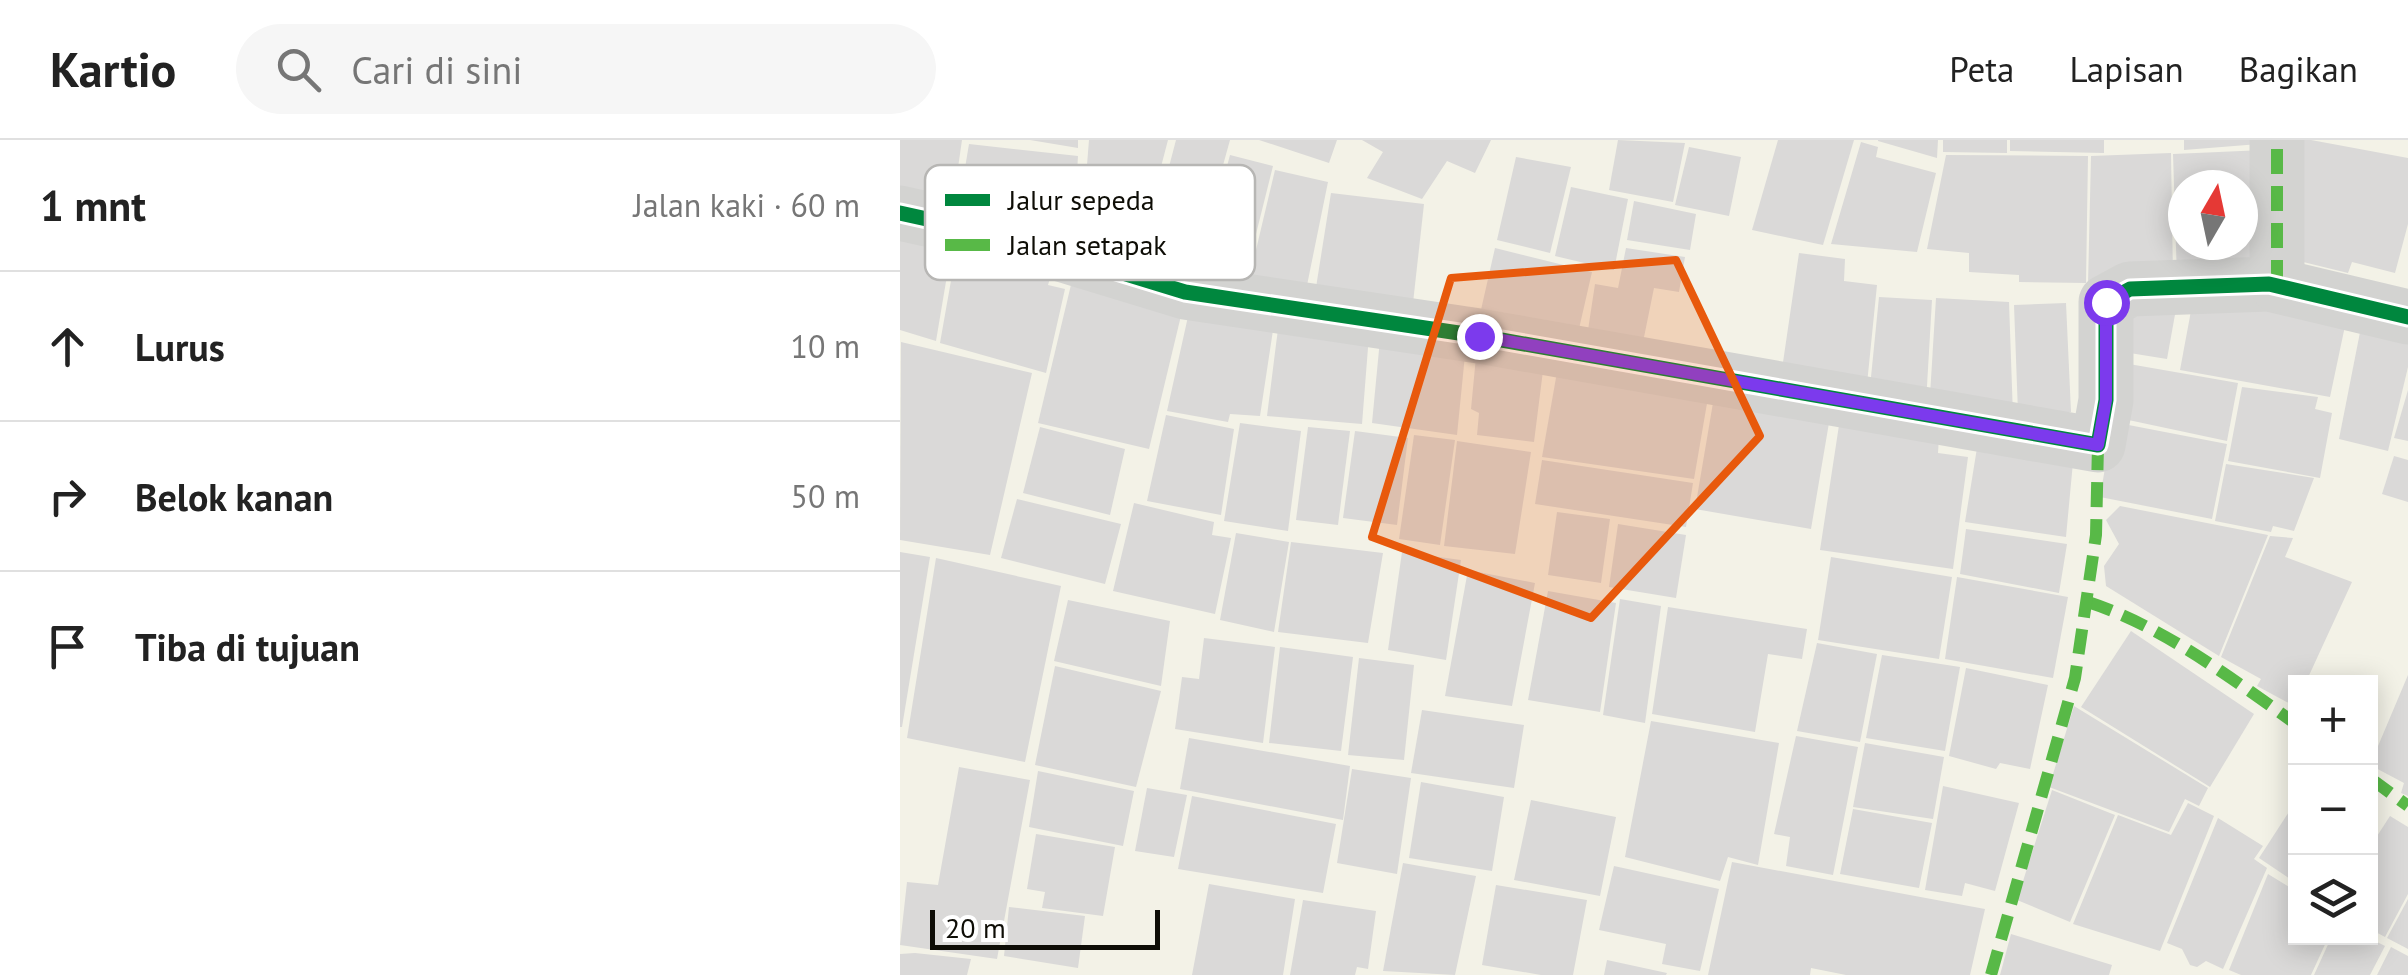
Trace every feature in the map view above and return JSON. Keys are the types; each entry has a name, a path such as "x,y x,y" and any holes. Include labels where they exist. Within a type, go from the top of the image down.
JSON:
{"street":[{"path":"2276,285 2277,140"},
{"path":"900,213 925,218"},
{"path":"1146,280 1185,292 1479,336 2098,445 2106,400 2106,302 2130,289 2276,285 2408,317"}],"highlighted area":[{"path":"1676,260 1760,436 1591,618 1372,537 1451,278"}],"building":[{"path":"900,140 962,140 958,165 925,165 925,205 900,201"},
{"path":"1030,140 1078,140 1078,148"},
{"path":"1089,140 1168,140 1161,165 1087,165"},
{"path":"1176,140 1230,140 1223,165 1169,165"},
{"path":"1259,140 1337,140 1329,163"},
{"path":"1362,140 1491,140 1475,173 1447,161 1422,199 1367,178 1383,152"},
{"path":"1618,140 1685,143 1673,202 1609,190"},
{"path":"1778,140 1854,140 1823,245 1752,230"},
{"path":"1938,140 1937,158 1878,141"},
{"path":"1943,140 2007,140 2007,153 1943,152"},
{"path":"2010,140 2104,140 2104,153 2010,151"},
{"path":"2184,140 2259,140 2259,144 2184,150"},
{"path":"2288,140 2311,140 2408,158 2408,224 2395,273 2352,262 2348,273 2291,259"},
{"path":"1861,142 1878,147 1876,157 1936,173 1917,252 1831,244"},
{"path":"969,144 1078,156 1077,165 966,165"},
{"path":"1689,147 1741,157 1729,216 1675,205"},
{"path":"2264,150 2273,277 2177,278 2176,260 2258,260 2258,170 2174,170 2173,154"},
{"path":"2171,153 2168,260 2173,260 2173,278 2088,284 2091,156"},
{"path":"1230,155 1273,166 1255,238 1255,165 1227,165"},
{"path":"1946,155 2088,156 2086,283 2019,282 2019,275 1969,272 1969,253 1927,249"},
{"path":"1516,157 1571,167 1550,253 1497,240"},
{"path":"1275,170 1328,182 1304,300 1246,292 1249,280 1255,280 1255,254"},
{"path":"1571,187 1628,199 1614,270 1555,256"},
{"path":"1331,193 1424,204 1412,312 1314,300"},
{"path":"1634,201 1696,214 1690,250 1627,240"},
{"path":"900,219 925,223 925,280 946,280 936,341 900,330"},
{"path":"1495,248 1592,272 1576,342 1478,323"},
{"path":"1626,248 1685,257 1679,292 1654,288 1641,352 1586,343 1595,284 1618,288"},
{"path":"1799,253 1845,259 1844,281 1877,285 1866,394 1781,376"},
{"path":"951,280 1049,280 1048,285 1065,289 1046,373 940,343"},
{"path":"1072,280 1118,280 1185,299 1149,449 1038,423"},
{"path":"1197,280 1244,280 1242,290"},
{"path":"1879,297 1932,300 1926,403 1869,397"},
{"path":"1936,298 2009,302 2013,416 1929,411"},
{"path":"2193,300 2349,307 2330,397 2180,370"},
{"path":"1191,303 1275,317 1260,416 1230,414 1228,422 1167,411"},
{"path":"2066,303 2071,412 2018,413 2014,305"},
{"path":"2176,309 2167,359 2111,350 2132,310"},
{"path":"1280,313 1369,335 1362,424 1267,416"},
{"path":"2363,317 2408,328 2408,367 2388,451 2339,439"},
{"path":"1381,329 1465,355 1457,435 1372,423"},
{"path":"901,342 1032,373 990,555 900,540"},
{"path":"1477,346 1545,355 1534,442 1477,435 1479,413 1471,409"},
{"path":"1560,355 1710,386 1694,479 1542,457"},
{"path":"2129,364 2238,383 2227,441 2119,418"},
{"path":"1716,385 1831,411 1811,529 1695,509"},
{"path":"2242,387 2318,397 2315,409 2332,413 2320,478 2228,461"},
{"path":"2408,390 2408,441 2394,438"},
{"path":"1841,412 1939,437 1938,453 1968,457 1953,569 1820,550"},
{"path":"1166,415 1234,429 1221,515 1147,501"},
{"path":"2113,422 2227,444 2212,519 2100,497"},
{"path":"1240,423 1301,431 1288,531 1224,521"},
{"path":"1040,427 1125,449 1110,515 1023,493"},
{"path":"1308,427 1350,431 1338,525 1296,520"},
{"path":"1355,431 1408,438 1397,525 1343,518"},
{"path":"1414,435 1455,440 1440,545 1399,539"},
{"path":"1457,441 1531,452 1515,554 1444,546"},
{"path":"1977,448 2073,462 2066,537 1965,522"},
{"path":"2394,456 2408,460 2408,502 2382,494"},
{"path":"1542,460 1693,483 1686,527 1535,504"},
{"path":"2226,464 2314,478 2294,531 2273,526 2271,532 2215,521"},
{"path":"1017,499 1121,524 1105,584 1001,558"},
{"path":"1134,503 1214,522 1212,535 1231,538 1215,614 1113,591"},
{"path":"2120,506 2268,535 2219,656 2106,586 2104,566 2119,544 2106,520"},
{"path":"1557,512 1610,519 1601,583 1548,575"},
{"path":"1618,524 1686,535 1676,598 1609,587"},
{"path":"1966,529 2067,544 2059,593 1960,574"},
{"path":"1236,533 1289,542 1274,632 1220,620"},
{"path":"2270,536 2293,538 2285,557 2352,582 2309,675 2288,675 2288,703 2257,686 2261,679 2221,657"},
{"path":"1291,542 1383,553 1368,643 1278,632"},
{"path":"900,552 930,557 902,727 900,727"},
{"path":"1402,552 1461,560 1446,660 1388,650"},
{"path":"1831,557 1952,577 1939,659 1818,640"},
{"path":"936,558 1061,586 1025,762 907,738"},
{"path":"1468,570 1535,583 1512,706 1445,696"},
{"path":"1957,577 2068,597 2053,678 1945,659"},
{"path":"1548,591 1616,603 1600,712 1528,700"},
{"path":"1620,599 1661,606 1645,723 1603,715"},
{"path":"1068,600 1170,621 1161,686 1054,661"},
{"path":"1668,607 1807,629 1802,659 1768,654 1755,732 1652,714"},
{"path":"2131,631 2254,714 2210,787 2081,707"},
{"path":"1204,638 1275,647 1263,743 1175,729 1182,677 1199,679"},
{"path":"1817,643 1877,654 1860,742 1797,731"},
{"path":"1280,647 1353,657 1341,751 1269,743"},
{"path":"1882,655 1960,667 1945,751 1866,738"},
{"path":"1359,658 1414,665 1404,760 1348,755"},
{"path":"1055,666 1161,691 1136,787 1035,765"},
{"path":"1966,668 2048,685 2030,769 2000,763 1996,769 1949,756"},
{"path":"2408,675 2408,796 2401,793 2404,783 2378,769 2378,746"},
{"path":"2074,706 2208,788 2199,806 2185,799 2169,832 2049,787"},
{"path":"1422,710 1524,725 1514,788 1411,773"},
{"path":"1651,721 1779,743 1758,865 1728,857 1720,881 1625,857"},
{"path":"1796,736 1858,747 1833,875 1786,866 1790,837 1774,834"},
{"path":"1189,738 1350,766 1343,820 1180,789"},
{"path":"1865,743 1944,757 1933,819 1853,807"},
{"path":"959,767 1030,780 997,959 900,945 907,882 938,885"},
{"path":"1352,769 1411,778 1397,874 1337,863"},
{"path":"1038,771 1134,791 1123,846 1029,827"},
{"path":"1421,782 1504,797 1492,871 1409,858"},
{"path":"1943,786 2019,803 1995,891 1965,883 1962,896 1925,890"},
{"path":"1147,788 1187,795 1174,857 1135,851"},
{"path":"2052,790 2115,815 2070,922 2017,900"},
{"path":"1192,796 1336,824 1323,893 1178,869"},
{"path":"1531,800 1616,817 1600,896 1514,880"},
{"path":"2188,803 2214,816 2160,951 2073,924 2118,815 2171,835"},
{"path":"1853,809 1932,823 1919,888 1840,874"},
{"path":"2288,813 2288,878 2259,858"},
{"path":"2390,816 2408,827 2408,894 2385,937 2378,933 2378,835"},
{"path":"2218,818 2263,846 2254,859 2267,868 2223,969 2206,961 2197,967 2190,965 2182,949 2167,943"},
{"path":"1036,834 1115,847 1103,916 1042,908 1045,892 1027,889"},
{"path":"1732,862 1985,909 1970,975 1846,975 1811,968 1810,975 1708,975"},
{"path":"1403,863 1476,876 1455,975 1383,971"},
{"path":"1614,866 1719,889 1700,971 1662,964 1666,944 1599,930"},
{"path":"2268,874 2288,886 2288,945 2325,945 2311,975 2241,975 2229,970"},
{"path":"1209,884 1295,899 1283,975 1192,975"},
{"path":"1496,885 1587,900 1573,975 1541,975 1482,965"},
{"path":"2408,899 2408,949 2387,938"},
{"path":"1303,900 1376,911 1368,969 1357,967 1355,975 1290,975"},
{"path":"1009,907 1085,916 1078,968 1004,956"},
{"path":"2011,934 2112,965 2109,975 2000,975"},
{"path":"2378,942 2385,946 2370,975 2314,975 2328,945"},
{"path":"2391,947 2408,956 2408,975 2377,975"},
{"path":"900,954 971,959 967,975 900,975"},
{"path":"1607,960 1667,973 1604,975"}],"marked path":[{"path":"2277,140 2277,285"},
{"path":"1991,975 2075,678 2096,535 2098,445"},
{"path":"2088,602 2170,639 2288,718"},
{"path":"2378,784 2408,806"}],"cycle path":[{"path":"900,213 925,219"},
{"path":"1146,280 1185,292 1479,336 2098,445 2106,400 2106,302 2130,289 2269,284 2408,317"}],"route":[{"path":"1479,336 2098,445 2106,400 2106,302"}]}
